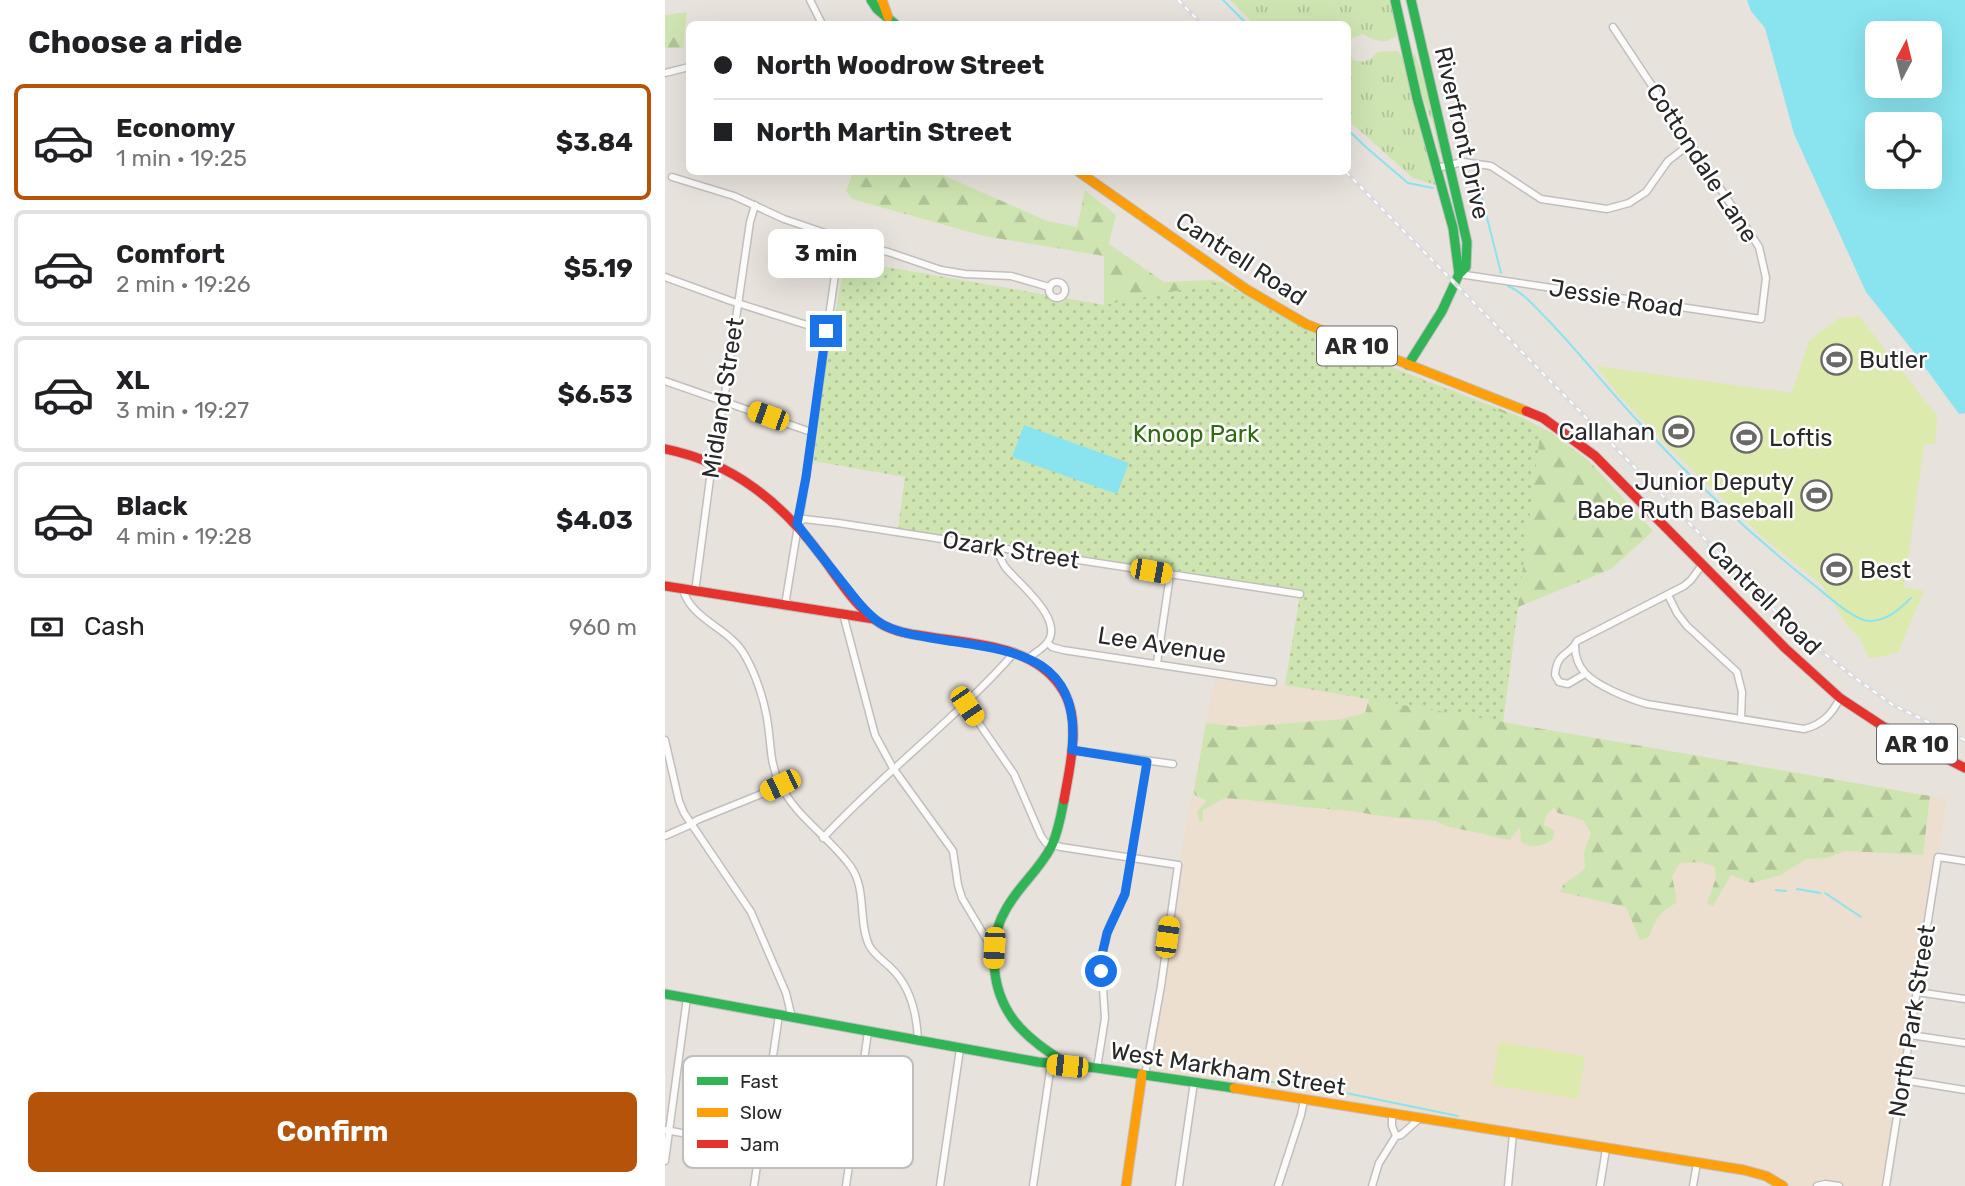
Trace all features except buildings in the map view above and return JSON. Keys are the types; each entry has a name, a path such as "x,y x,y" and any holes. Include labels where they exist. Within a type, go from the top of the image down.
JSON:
{"main road":[{"path":"871,0 877,9 892,21"},
{"path":"882,0 892,21"},
{"name":"Riverfront Drive","path":"1395,0 1415,90 1453,228 1459,274"},
{"name":"Riverfront Drive","path":"1408,365 1447,302 1459,274 1466,267 1467,242 1411,0"},
{"name":"Cantrell Road","path":"1083,175 1278,309 1316,328 1543,418 1595,456 1785,648 1840,698 1884,727 1965,768"},
{"path":"665,449 695,456 724,469 782,510 797,524 851,593 874,618 890,628 1014,652 1029,658 1051,674 1067,697 1073,721 1072,750 1053,844 1005,910 994,945 995,977 1009,1016 1034,1042 1071,1066"},
{"path":"665,586 874,618"},
{"name":"West Markham Street","path":"665,994 1051,1064 1144,1074 1754,1172 1783,1186"},
{"path":"1126,1186 1144,1074"}],"street":[{"path":"810,0 820,21"},
{"name":"Cottondale Lane","path":"1613,27 1759,247 1766,278 1763,308"},
{"path":"665,73 686,68"},
{"path":"1437,168 1463,162 1491,166 1541,199 1607,209 1629,202 1646,192 1668,161 1690,144"},
{"path":"672,177 734,196 840,240 941,270 1011,276 1049,287"},
{"name":"Midland Street","path":"695,592 712,463 724,401 750,222 755,205"},
{"path":"788,606 786,599 840,240"},
{"name":"Jessie Road","path":"1459,274 1761,319 1763,308"},
{"path":"665,277 826,331"},
{"path":"665,381 811,432"},
{"name":"Ozark Street","path":"797,524 808,519 1300,594"},
{"path":"997,548 1004,566 1047,615 1051,631 1048,643 1029,658"},
{"path":"1585,674 1568,684 1562,684 1555,677 1555,670 1559,659 1575,646 1575,643 1688,583 1702,565"},
{"path":"1157,663 1170,575"},
{"path":"683,589 687,601 735,643 746,658 765,710 771,761 780,785 802,816 846,861 854,873 860,891 869,945 907,988 918,1041"},
{"path":"1668,595 1687,626 1737,672 1742,692 1741,719"},
{"path":"843,614 874,735 893,768 953,851 962,898 986,940 994,945"},
{"name":"Lee Avenue","path":"1048,643 1063,650 1273,681"},
{"path":"1575,646 1576,659 1585,674 1647,704 1807,728 1827,718 1840,698"},
{"path":"824,838 893,768 996,674 1014,652"},
{"path":"965,703 1014,774 1044,841 1061,847 1178,865 1161,986 1144,1074"},
{"path":"665,740 679,801 690,825 751,912 786,993 792,1018"},
{"path":"1072,750 1173,764"},
{"path":"1097,1068 1105,1018 1101,959 1109,928 1125,894 1147,762"},
{"path":"665,836 780,785"},
{"name":"North Park Street","path":"1886,1186 1938,857 1965,861"},
{"path":"1917,992 1965,999"},
{"path":"665,1161 667,1130 687,998"},
{"path":"773,1056 779,1015"},
{"path":"865,1056 868,1032"},
{"path":"1910,1035 1965,1043"},
{"path":"940,1186 960,1049"},
{"path":"1033,1186 1051,1064"},
{"path":"1903,1080 1965,1090"},
{"path":"1179,1186 1194,1082"},
{"path":"1277,1186 1304,1100"},
{"path":"1392,1114 1392,1126 1396,1136"},
{"path":"1372,1186 1379,1163 1396,1136 1401,1135 1419,1119"},
{"path":"1508,1186 1513,1134"},
{"path":"1600,1186 1606,1149"},
{"path":"1693,1186 1697,1163"},
{"path":"754,1186 757,1168"},
{"path":"846,1186 849,1168"},
{"path":"1818,1186 1839,1186"}],"shaded area":[{"path":"1216,673 1947,799 1886,1186 1783,1186 1766,1176 1142,1074 1157,1007 1178,865"}],"green space":[{"path":"1230,0 1391,0 1397,30 1396,36 1387,40 1379,41 1363,34 1351,40 1351,21 1251,21"},
{"path":"687,12 683,48 665,48 665,15"},
{"path":"1397,51 1405,59 1439,186 1413,178 1351,123 1351,56 1353,60 1361,62 1367,61 1378,52"},
{"path":"1415,54 1435,112 1443,155 1439,153 1433,125 1417,82 1413,64"},
{"path":"852,175 943,175 1047,221 1077,227 1085,190 1116,215 1109,244 1164,282 1222,282 1341,348 1521,417 1552,433 1589,461 1653,531 1611,569 1518,607 1503,722 1930,796 1923,855 1845,851 1827,858 1806,859 1781,875 1752,883 1731,875 1713,906 1707,903 1716,878 1715,867 1701,862 1680,863 1672,876 1676,903 1659,917 1649,937 1640,940 1626,907 1560,892 1563,885 1585,869 1584,853 1591,833 1583,820 1558,813 1554,808 1546,815 1544,825 1555,831 1552,840 1537,846 1521,842 1520,827 1510,840 1446,826 1435,821 1225,798 1203,810 1203,821 1199,821 1197,811 1207,801 1194,792 1206,723 1241,727 1342,719 1365,713 1369,699 1302,597 845,260 1104,305 1104,256 984,236 852,199 846,191"},
{"name":"Knoop Park","path":"845,260 1104,305 1221,282 1323,339 1541,428 1503,722 1285,685 1300,595 897,535 905,477 813,461 826,365"},
{"name":"Junior Deputy Babe Ruth Baseball","path":"1859,316 1937,416 1935,444 1924,444 1904,587 1924,591 1898,652 1869,658 1859,637 1848,627 1822,585 1767,541 1664,443 1616,392 1596,366 1792,393 1809,341 1839,318"},
{"path":"1499,1042 1585,1056 1578,1099 1492,1085"}],"water":[{"path":"1747,0 1965,0 1965,413 1959,414 1866,292 1794,134 1765,28 1751,11"},
{"path":"1024,425 1129,463 1117,494 1012,457"}],"waterway":[{"path":"1223,0 1244,21"},
{"path":"1351,133 1408,183 1433,188"},
{"path":"1470,195 1482,198 1501,273"},
{"path":"1508,286 1524,296 1548,320 1678,463 1767,546 1841,607 1857,617 1871,621 1883,619 1911,598"},
{"path":"1797,889 1820,893"},
{"path":"1776,890 1786,891"},
{"path":"1825,893 1861,917"},
{"path":"1248,1078 1305,1088"},
{"path":"1317,1090 1346,1093 1458,1116"}],"railway":[{"path":"1178,0 1199,21"},
{"path":"1349,175 1786,622 1893,705 1965,740"}],"traffic: fast":[{"path":"871,0 891,21"},
{"path":"1395,0 1417,98 1453,228 1459,274"},
{"path":"1408,365 1442,311 1459,274 1466,267 1467,242 1411,0"},
{"path":"1064,800 1051,847 1001,918 994,960 1000,995 1015,1022 1038,1045 1068,1064"},
{"path":"665,994 1038,1062 1234,1088"}],"traffic: slow":[{"path":"882,0 888,17"},
{"path":"1083,175 1246,289 1306,324 1526,411"},
{"path":"1126,1186 1142,1074"},
{"path":"1234,1088 1744,1170 1766,1176 1783,1186"}],"traffic: jam":[{"path":"1526,411 1543,418 1595,456 1785,648 1840,698 1884,727 1965,768"},
{"path":"665,449 713,464 755,488 791,520 865,612 883,625 908,633 998,648 1033,662 1048,672 1067,698 1073,726 1064,800"},
{"path":"665,586 874,619"}],"place":[{"name":"Butler","path":"1836,360"},
{"name":"Callahan","path":"1678,432"},
{"name":"Loftis","path":"1746,438"},
{"name":"Junior Deputy Babe Ruth Baseball","path":"1817,496"},
{"name":"Best","path":"1837,570"}],"route":[{"path":"826,331 797,524 861,605 879,622 904,632 1014,652 1029,658 1051,674 1067,697 1073,721 1072,750 1147,762 1125,894 1107,933 1101,971"}]}
